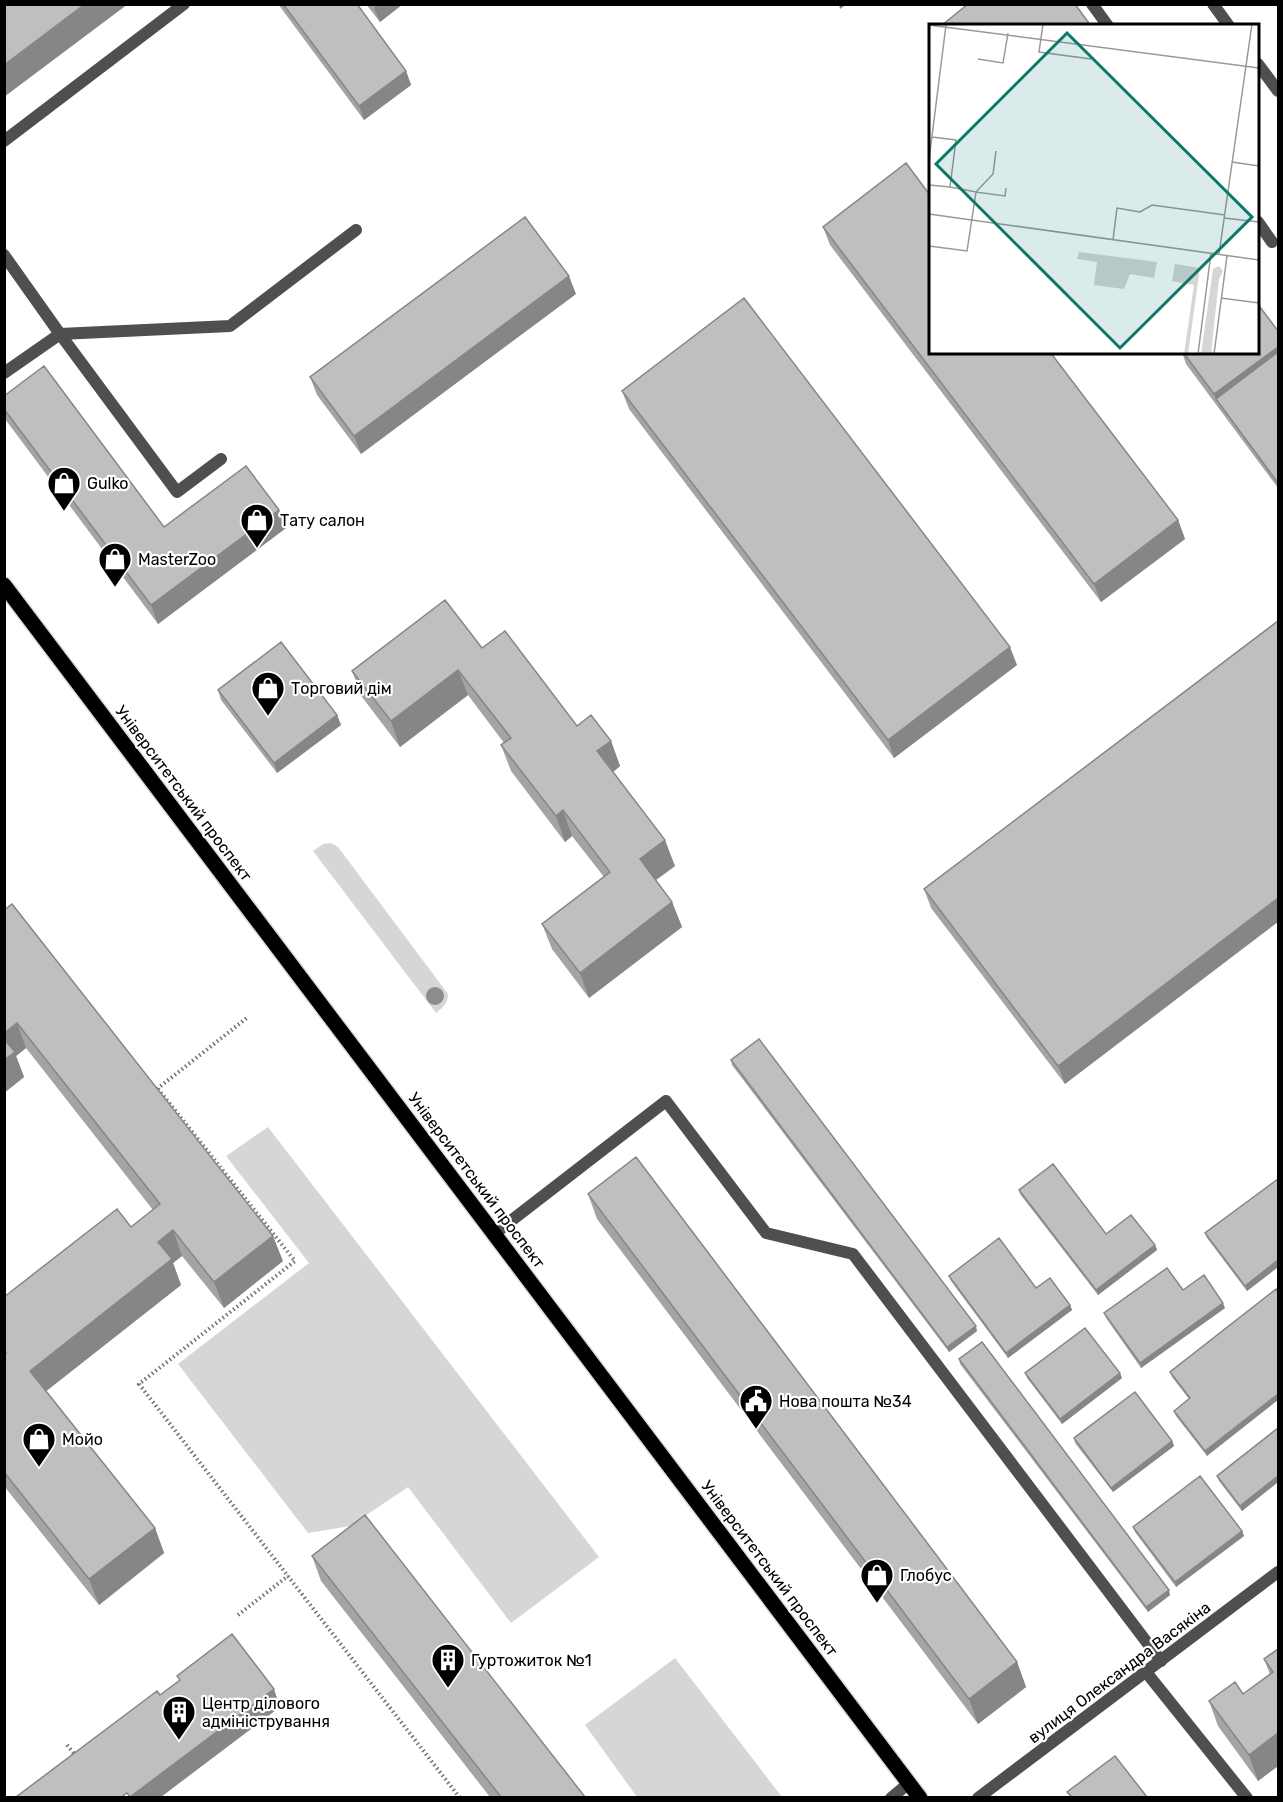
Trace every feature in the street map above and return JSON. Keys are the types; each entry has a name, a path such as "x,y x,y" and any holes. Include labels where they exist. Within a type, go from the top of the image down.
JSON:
{"main road":[{"name":"Університетський проспект","path":"4,585 920,1797"}],"street":[{"path":"4,141 184,4"},
{"path":"1092,4 1107,24"},
{"path":"1213,4 1228,24"},
{"path":"1259,67 1278,91"},
{"path":"1259,225 1272,242"},
{"path":"4,373 60,334 230,326 356,230"},
{"path":"4,255 177,492 221,459"},
{"path":"494,1234 666,1101 766,1233 853,1254 1161,1661"},
{"name":"вулиця Олександра Васякіна","path":"978,1797 1278,1572"},
{"path":"1146,1672 1247,1797"},
{"path":"891,1797 909,1783"}],"path":[{"path":"151,1095 248,1017"},
{"path":"158,1089 295,1261 139,1384 460,1797"},
{"path":"238,1615 288,1576"},
{"path":"67,1745 79,1761"}],"shaded area":[{"path":"331,843 338,847 448,994 446,1003 436,1013 313,851 323,844"},
{"path":"268,1127 599,1557 511,1623 408,1487 350,1526 308,1533 178,1364 309,1263 226,1156"},
{"path":"675,1658 782,1797 637,1797 585,1725"}],"building":[{"path":"4,4 85,4 4,65"},
{"path":"283,4 357,4 406,71 359,106"},
{"path":"968,4 1075,4 1090,24 943,24"},
{"path":"906,163 929,194 929,354 1052,354 1178,520 1094,584 823,227"},
{"path":"525,217 569,276 354,436 310,377"},
{"path":"744,298 1010,647 888,740 622,391"},
{"path":"1259,306 1278,331 1278,347 1214,394 1184,354 1259,354"},
{"path":"1278,352 1278,483 1216,399"},
{"path":"44,366 164,527 246,466 279,510 151,605 4,409 4,396"},
{"path":"445,600 482,648 505,631 577,726 591,715 611,741 597,751 665,840 640,859 672,902 580,973 542,924 610,872 563,810 556,816 501,745 511,738 458,670 391,721 352,671"},
{"path":"1278,621 1278,898 1058,1066 924,889"},
{"path":"281,642 337,715 274,763 218,690"},
{"path":"12,904 273,1236 214,1282 173,1230 158,1242 172,1259 30,1371 155,1528 89,1579 4,1472 4,1353 6,1353 4,1351 4,1297 117,1209 131,1227 160,1204 17,1023 4,1033 4,910"},
{"path":"4,1039 15,1052 4,1060"},
{"path":"759,1039 976,1326 947,1347 731,1060"},
{"path":"636,1157 1017,1662 969,1699 588,1194"},
{"path":"1053,1164 1106,1234 1131,1215 1155,1245 1096,1290 1019,1190"},
{"path":"1278,1179 1278,1260 1245,1286 1205,1233"},
{"path":"999,1238 1036,1288 1050,1278 1070,1305 1006,1353 949,1276"},
{"path":"1167,1268 1183,1290 1204,1275 1223,1303 1140,1363 1104,1313"},
{"path":"1276,1289 1278,1292 1278,1394 1205,1451 1174,1411 1190,1398 1170,1372"},
{"path":"1085,1328 1120,1373 1060,1419 1025,1373"},
{"path":"982,1342 1169,1590 1146,1607 959,1359"},
{"path":"1135,1392 1172,1441 1111,1488 1074,1438"},
{"path":"1278,1428 1278,1476 1240,1506 1217,1476"},
{"path":"1200,1476 1242,1531 1175,1582 1133,1527"},
{"name":"Гуртожиток №1","path":"365,1515 585,1797 501,1797 312,1556"},
{"name":"Центр ділового адміністрування","path":"232,1634 274,1689 130,1797 127,1793 121,1797 16,1797 157,1691 160,1695 180,1680 177,1676"},
{"path":"1278,1649 1278,1733 1249,1755 1209,1701 1235,1682 1243,1694 1273,1672 1264,1659"},
{"path":"1115,1756 1147,1797 1072,1797 1067,1792"}],"place":[{"name":"Gulko","path":"64,512"},
{"name":"Тату салон","path":"257,549"},
{"name":"MasterZoo","path":"115,588"},
{"name":"Торговий дім","path":"268,717"},
{"name":"Нова пошта №34","path":"756,1430"},
{"name":"Мойо","path":"39,1468"},
{"name":"Глобус","path":"877,1604"},
{"name":"Гуртожиток №1","path":"448,1689"},
{"name":"Центр ділового адміністрування","path":"179,1741"}]}
